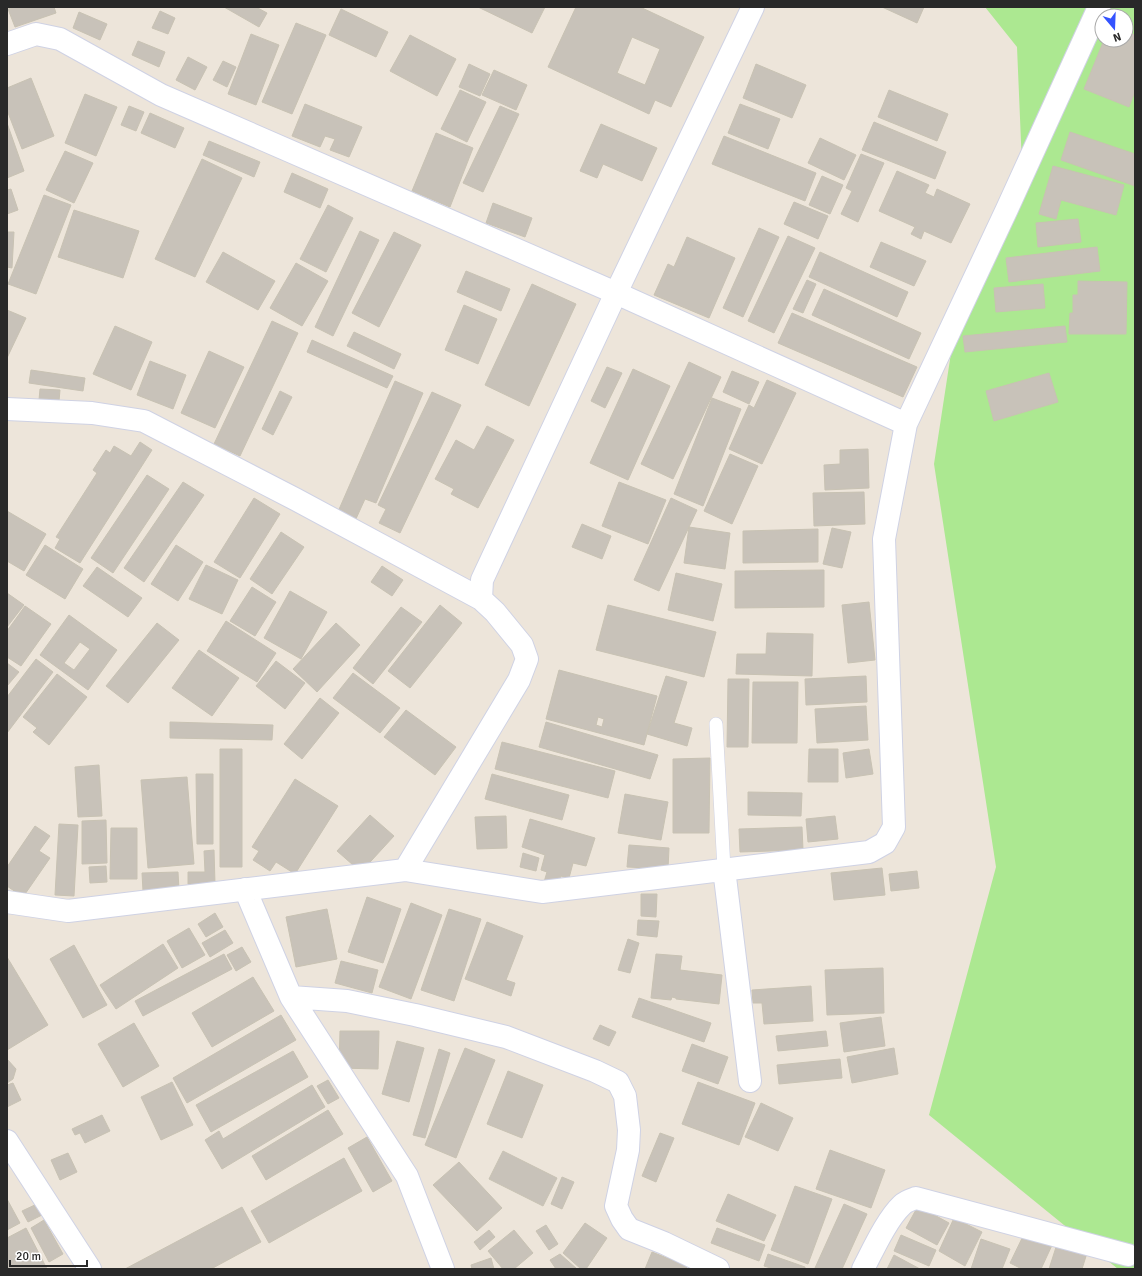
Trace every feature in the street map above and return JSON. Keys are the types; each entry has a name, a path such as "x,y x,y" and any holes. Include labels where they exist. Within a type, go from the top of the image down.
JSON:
{"street":[{"path":"7,902 68,911 405,870 542,892 869,852 885,843 894,827 884,539 906,424 1007,209 1099,7"},
{"path":"481,599 482,580 747,9"},
{"path":"7,44 36,34 60,39 161,95 616,293 906,424"},
{"path":"7,409 92,413 144,422 295,499 481,599 495,612 522,645 527,659 519,680 405,870"},
{"path":"724,869 750,1081"},
{"path":"245,889 292,998 407,1176 443,1269"},
{"path":"292,998 347,1001 415,1015 506,1037 595,1071 618,1082 625,1096 629,1130 628,1150 616,1206 622,1219 629,1229 664,1243 718,1269"},
{"path":"7,1141 90,1269"},
{"path":"863,1269 894,1215 907,1200 916,1198 1128,1255"}],"lane":[{"path":"716,724 724,869"}],"green space":[{"path":"985,7 1135,7 1135,1269 1118,1269 929,1115 996,867 934,464 953,340 1023,189 1017,47"}],"building":[{"path":"15,7 54,7 56,13 15,27 8,9"},
{"path":"224,7 256,7 267,13 259,27"},
{"path":"478,7 545,7 532,33"},
{"path":"576,7 640,7 704,37 671,107 655,100 649,114 548,67","holes":["632,37 660,49 645,85 617,73"]},
{"path":"882,7 924,7 917,23"},
{"path":"341,9 388,32 376,57 329,35"},
{"path":"160,11 175,18 168,34 152,28"},
{"path":"79,12 107,24 100,40 73,28"},
{"path":"296,23 326,35 292,114 262,102"},
{"path":"251,34 279,45 256,105 228,94"},
{"path":"410,35 456,59 437,96 390,71"},
{"path":"1135,35 1135,91 1129,107 1084,89 1101,48 1134,48"},
{"path":"138,41 165,52 159,67 132,55"},
{"path":"188,57 207,67 195,90 176,80"},
{"path":"223,61 236,67 227,87 213,80"},
{"path":"469,64 490,74 480,96 459,87"},
{"path":"756,64 806,85 792,118 743,98"},
{"path":"494,70 527,85 516,110 482,95"},
{"path":"31,78 54,136 22,149 7,110 7,88"},
{"path":"460,90 486,102 467,142 441,129"},
{"path":"889,90 948,114 937,141 878,117"},
{"path":"85,94 117,107 96,156 65,143"},
{"path":"305,104 362,127 349,157 330,150 335,139 325,136 320,147 292,136"},
{"path":"740,104 780,119 768,149 728,133"},
{"path":"129,106 144,112 136,131 121,125"},
{"path":"500,106 519,114 483,192 463,183"},
{"path":"150,113 184,128 175,148 141,133"},
{"path":"874,122 946,152 935,179 862,150"},
{"path":"7,123 24,171 7,178"},
{"path":"601,124 657,148 642,181 603,164 597,178 580,171"},
{"path":"1070,132 1135,154 1135,186 1061,160"},
{"path":"436,133 473,148 450,207 412,191"},
{"path":"724,136 816,173 805,201 712,164"},
{"path":"820,138 856,155 844,180 808,163"},
{"path":"209,141 260,162 254,177 203,155"},
{"path":"65,151 93,163 74,203 46,190"},
{"path":"861,154 884,163 858,222 841,214 852,191 846,188"},
{"path":"202,159 242,178 195,277 155,259"},
{"path":"1053,166 1124,185 1116,215 1061,200 1056,219 1039,214"},
{"path":"897,171 929,185 925,193 934,197 937,189 970,204 951,243 924,231 921,239 911,234 915,227 879,211"},
{"path":"292,173 328,189 320,208 284,192"},
{"path":"822,176 843,185 830,214 809,205"},
{"path":"11,189 18,210 7,214 7,190"},
{"path":"44,195 71,205 36,294 8,284"},
{"path":"794,202 828,216 818,239 784,224"},
{"path":"493,203 532,218 525,237 486,223"},
{"path":"328,205 353,218 326,272 300,259"},
{"path":"74,210 139,231 123,278 58,257"},
{"path":"1078,219 1081,242 1038,247 1036,223"},
{"path":"759,228 779,237 743,317 723,308"},
{"path":"360,231 379,240 333,336 315,327"},
{"path":"7,232 14,232 12,268 7,267"},
{"path":"394,232 421,245 379,327 352,313"},
{"path":"788,236 815,248 774,333 748,321"},
{"path":"687,237 735,258 709,318 654,295 668,264 674,267"},
{"path":"881,242 926,261 914,286 870,267"},
{"path":"1097,247 1100,271 1009,282 1006,258"},
{"path":"223,252 275,281 258,310 206,282"},
{"path":"820,252 908,292 897,317 809,277"},
{"path":"296,263 328,281 302,326 270,308"},
{"path":"466,271 510,289 501,311 457,292"},
{"path":"807,280 816,284 803,313 793,309"},
{"path":"1078,281 1127,282 1126,334 1069,334 1070,313 1073,313 1073,295 1078,295"},
{"path":"532,284 576,304 529,406 485,385"},
{"path":"1043,284 1045,308 996,312 994,288"},
{"path":"824,289 921,333 909,359 812,315"},
{"path":"464,305 497,319 478,364 445,350"},
{"path":"7,310 26,318 7,358"},
{"path":"792,313 917,367 903,397 778,343"},
{"path":"272,321 298,333 240,456 214,444"},
{"path":"115,326 152,342 131,390 93,374"},
{"path":"1065,326 1067,342 965,352 963,336"},
{"path":"354,332 401,354 394,369 347,346"},
{"path":"312,340 393,376 387,388 307,352"},
{"path":"209,351 244,367 215,428 181,413"},
{"path":"150,361 186,375 173,409 137,395"},
{"path":"689,362 721,377 673,479 641,464"},
{"path":"607,367 622,373 605,408 591,401"},
{"path":"633,369 670,386 628,480 590,463"},
{"path":"31,370 85,378 83,391 29,383"},
{"path":"732,371 759,382 749,404 723,392"},
{"path":"1049,373 1058,402 994,421 986,391"},
{"path":"767,380 796,393 762,464 729,449 749,405 754,408"},
{"path":"395,381 423,393 376,503 365,499 355,521 337,514"},
{"path":"40,389 60,390 59,401 39,400"},
{"path":"280,391 292,397 273,435 262,429"},
{"path":"432,392 461,405 400,533 379,523 386,509 378,505"},
{"path":"712,398 741,409 703,506 674,494"},
{"path":"487,426 514,440 478,508 451,494 454,489 435,479 456,440 474,450"},
{"path":"140,442 152,450 80,563 55,548 60,539 56,537 97,473 93,470 106,450 110,453 114,446 131,456"},
{"path":"868,449 869,488 825,490 824,465 840,464 840,450"},
{"path":"730,454 758,466 732,524 704,511"},
{"path":"147,475 169,489 113,573 91,558"},
{"path":"183,482 204,495 144,582 124,568"},
{"path":"619,482 666,500 648,544 602,526"},
{"path":"864,492 865,524 814,526 813,493"},
{"path":"254,498 280,514 240,578 214,562"},
{"path":"671,498 697,510 659,591 634,580"},
{"path":"7,511 46,534 24,571 7,561"},
{"path":"582,524 611,536 602,559 572,547"},
{"path":"689,527 730,533 725,569 684,563"},
{"path":"832,528 851,532 842,568 823,564"},
{"path":"818,529 818,562 743,563 743,531"},
{"path":"281,532 304,547 272,594 250,579"},
{"path":"45,545 83,569 65,599 26,575"},
{"path":"176,545 203,562 178,601 151,584"},
{"path":"206,565 238,580 222,614 189,599"},
{"path":"382,566 403,580 392,596 371,582"},
{"path":"97,567 142,598 128,617 83,586"},
{"path":"824,570 824,607 735,608 735,571"},
{"path":"676,573 722,584 713,621 668,610"},
{"path":"252,587 276,602 255,636 230,621"},
{"path":"290,591 327,612 301,659 264,638"},
{"path":"7,593 24,605 7,627"},
{"path":"869,602 875,660 848,663 842,605"},
{"path":"440,605 462,623 410,688 388,671"},
{"path":"608,605 716,632 704,677 596,650"},
{"path":"25,606 51,624 21,666 7,657 7,631"},
{"path":"401,607 422,622 373,684 353,668"},
{"path":"69,615 117,650 88,690 40,655","holes":["80,642 90,649 74,670 64,663"]},
{"path":"226,621 276,653 257,682 207,651"},
{"path":"157,623 179,640 128,703 106,686"},
{"path":"336,623 360,645 317,692 293,669"},
{"path":"767,633 813,634 812,676 736,674 737,654 766,654"},
{"path":"199,650 239,678 212,716 172,688"},
{"path":"36,659 53,672 7,733 7,697"},
{"path":"276,661 305,683 285,709 256,686"},
{"path":"7,663 19,672 7,686"},
{"path":"559,670 657,696 644,745 546,719","holes":["598,717 604,719 602,727 596,725"]},
{"path":"353,673 400,708 380,733 333,698"},
{"path":"57,674 87,697 49,745 33,732 37,728 23,717"},
{"path":"666,676 687,682 674,723 692,728 687,746 647,734"},
{"path":"866,676 867,702 806,705 805,679"},
{"path":"728,679 749,679 748,747 727,747"},
{"path":"753,682 798,682 797,743 752,743"},
{"path":"320,698 339,713 302,759 284,744"},
{"path":"866,706 868,740 817,743 815,709"},
{"path":"406,710 456,747 435,775 384,737"},
{"path":"170,722 273,725 272,740 170,738"},
{"path":"546,722 658,755 650,779 539,747"},
{"path":"502,742 615,771 608,798 495,769"},
{"path":"220,749 242,749 242,867 220,867"},
{"path":"809,749 838,749 838,782 808,782"},
{"path":"869,749 873,774 846,778 843,753"},
{"path":"710,758 709,833 673,833 673,759"},
{"path":"99,765 102,816 78,817 75,767"},
{"path":"196,774 213,774 213,844 197,844"},
{"path":"492,774 569,795 562,820 485,799"},
{"path":"187,777 194,864 148,868 141,780"},
{"path":"295,779 338,806 295,874 276,862 270,871 253,860 259,851 252,847"},
{"path":"748,792 802,793 801,816 748,815"},
{"path":"625,794 668,802 661,840 618,833"},
{"path":"370,815 394,836 361,872 337,851"},
{"path":"506,816 507,848 477,849 475,817"},
{"path":"835,816 838,839 808,842 806,819"},
{"path":"530,819 595,838 586,866 573,863 569,878 561,876 557,886 544,882 547,872 541,870 545,855 522,847"},
{"path":"106,820 107,863 82,864 82,821"},
{"path":"59,824 78,825 74,896 55,895"},
{"path":"35,826 50,836 39,851 50,858 23,897 7,886 7,867"},
{"path":"802,827 803,850 740,852 739,829"},
{"path":"111,828 137,828 137,879 110,879"},
{"path":"629,845 669,848 668,869 627,867"},
{"path":"214,850 215,884 188,884 188,872 205,872 204,851"},
{"path":"523,853 539,858 536,871 520,867"},
{"path":"106,866 107,882 90,883 89,867"},
{"path":"882,868 885,895 834,900 831,873"},
{"path":"917,871 919,888 891,891 889,874"},
{"path":"178,872 179,890 143,891 142,873"},
{"path":"641,894 657,894 656,917 641,916"},
{"path":"367,897 401,909 383,963 348,952"},
{"path":"411,903 442,915 411,999 379,987"},
{"path":"327,909 337,959 296,967 286,917"},
{"path":"449,909 481,919 454,1001 421,990"},
{"path":"215,913 223,927 206,937 198,924"},
{"path":"638,920 659,921 657,937 637,935"},
{"path":"487,922 523,936 506,980 515,983 511,996 465,979"},
{"path":"189,928 205,955 182,968 167,941"},
{"path":"225,930 233,943 210,957 202,943"},
{"path":"628,939 639,943 630,973 618,970"},
{"path":"163,944 178,968 116,1009 100,985"},
{"path":"74,945 107,1005 83,1018 50,959"},
{"path":"242,947 251,962 236,971 227,955"},
{"path":"224,954 232,969 143,1016 135,1001"},
{"path":"656,954 682,956 680,970 722,975 719,1004 676,999 672,997 671,1000 651,998"},
{"path":"7,957 48,1025 7,1050"},
{"path":"341,961 378,970 372,993 335,983"},
{"path":"883,968 884,1013 827,1015 825,970"},
{"path":"253,977 274,1011 212,1047 192,1013"},
{"path":"811,986 813,1021 764,1024 762,1003 753,1003 752,990"},
{"path":"639,998 711,1023 704,1042 632,1017"},
{"path":"281,1015 296,1040 187,1103 173,1078"},
{"path":"881,1017 885,1046 844,1052 840,1023"},
{"path":"134,1023 159,1066 123,1087 98,1044"},
{"path":"600,1025 616,1032 609,1046 593,1039"},
{"path":"340,1031 379,1031 378,1069 339,1068"},
{"path":"826,1031 828,1046 778,1051 776,1036"},
{"path":"397,1041 424,1048 409,1102 382,1094"},
{"path":"692,1044 728,1057 718,1084 682,1071"},
{"path":"465,1048 495,1060 456,1158 425,1145"},
{"path":"894,1048 898,1074 852,1083 847,1057"},
{"path":"439,1049 450,1053 425,1138 413,1135"},
{"path":"293,1051 308,1077 211,1132 196,1105"},
{"path":"7,1059 16,1069 13,1079 7,1083"},
{"path":"840,1059 842,1078 779,1084 777,1065"},
{"path":"508,1071 543,1085 522,1138 487,1124"},
{"path":"328,1080 339,1098 328,1104 317,1086"},
{"path":"172,1082 193,1125 161,1140 141,1097"},
{"path":"698,1082 755,1103 739,1145 682,1124"},
{"path":"13,1083 21,1100 7,1107 7,1085"},
{"path":"312,1085 325,1107 222,1169 205,1140 219,1131 223,1139"},
{"path":"761,1103 793,1118 778,1151 745,1137"},
{"path":"328,1110 343,1134 266,1180 252,1156"},
{"path":"102,1115 110,1131 85,1143 80,1133 75,1135 72,1129"},
{"path":"660,1133 674,1138 656,1182 642,1176"},
{"path":"367,1137 392,1181 373,1192 348,1148"},
{"path":"830,1150 885,1170 871,1208 816,1189"},
{"path":"503,1151 557,1178 543,1206 489,1179"},
{"path":"68,1153 77,1172 60,1180 51,1160"},
{"path":"344,1158 362,1191 269,1243 251,1211"},
{"path":"459,1162 502,1208 477,1231 433,1185"},
{"path":"562,1177 574,1182 562,1209 551,1204"},
{"path":"795,1186 832,1199 808,1264 771,1250"},
{"path":"728,1194 776,1215 764,1241 716,1221"},
{"path":"7,1199 20,1223 7,1230"},
{"path":"37,1204 42,1215 28,1222 22,1211"},
{"path":"844,1204 867,1214 842,1269 815,1268"},
{"path":"918,1206 949,1223 937,1245 906,1228"},
{"path":"242,1207 261,1242 211,1269 125,1269"},
{"path":"954,1218 982,1232 965,1266 939,1251"},
{"path":"44,1220 63,1254 49,1262 31,1228"},
{"path":"585,1223 607,1238 586,1269 581,1269 563,1253"},
{"path":"546,1225 558,1244 549,1250 536,1231"},
{"path":"26,1228 47,1269 7,1269 7,1238"},
{"path":"717,1228 765,1245 759,1261 711,1243"},
{"path":"489,1230 495,1237 480,1250 474,1242"},
{"path":"514,1230 533,1253 514,1269 503,1269 488,1251"},
{"path":"1026,1230 1053,1243 1041,1269 1022,1269 1010,1263"},
{"path":"901,1235 936,1250 929,1266 894,1251"},
{"path":"981,1239 1010,1249 1002,1269 971,1269"},
{"path":"1057,1244 1087,1253 1082,1269 1049,1269"},
{"path":"652,1252 687,1266 686,1269 645,1269"},
{"path":"560,1254 577,1269 556,1269 550,1260"},
{"path":"768,1254 805,1267 805,1269 774,1269 764,1266"},
{"path":"894,1255 920,1269 887,1269"},
{"path":"491,1258 494,1269 472,1269 471,1265"}]}
